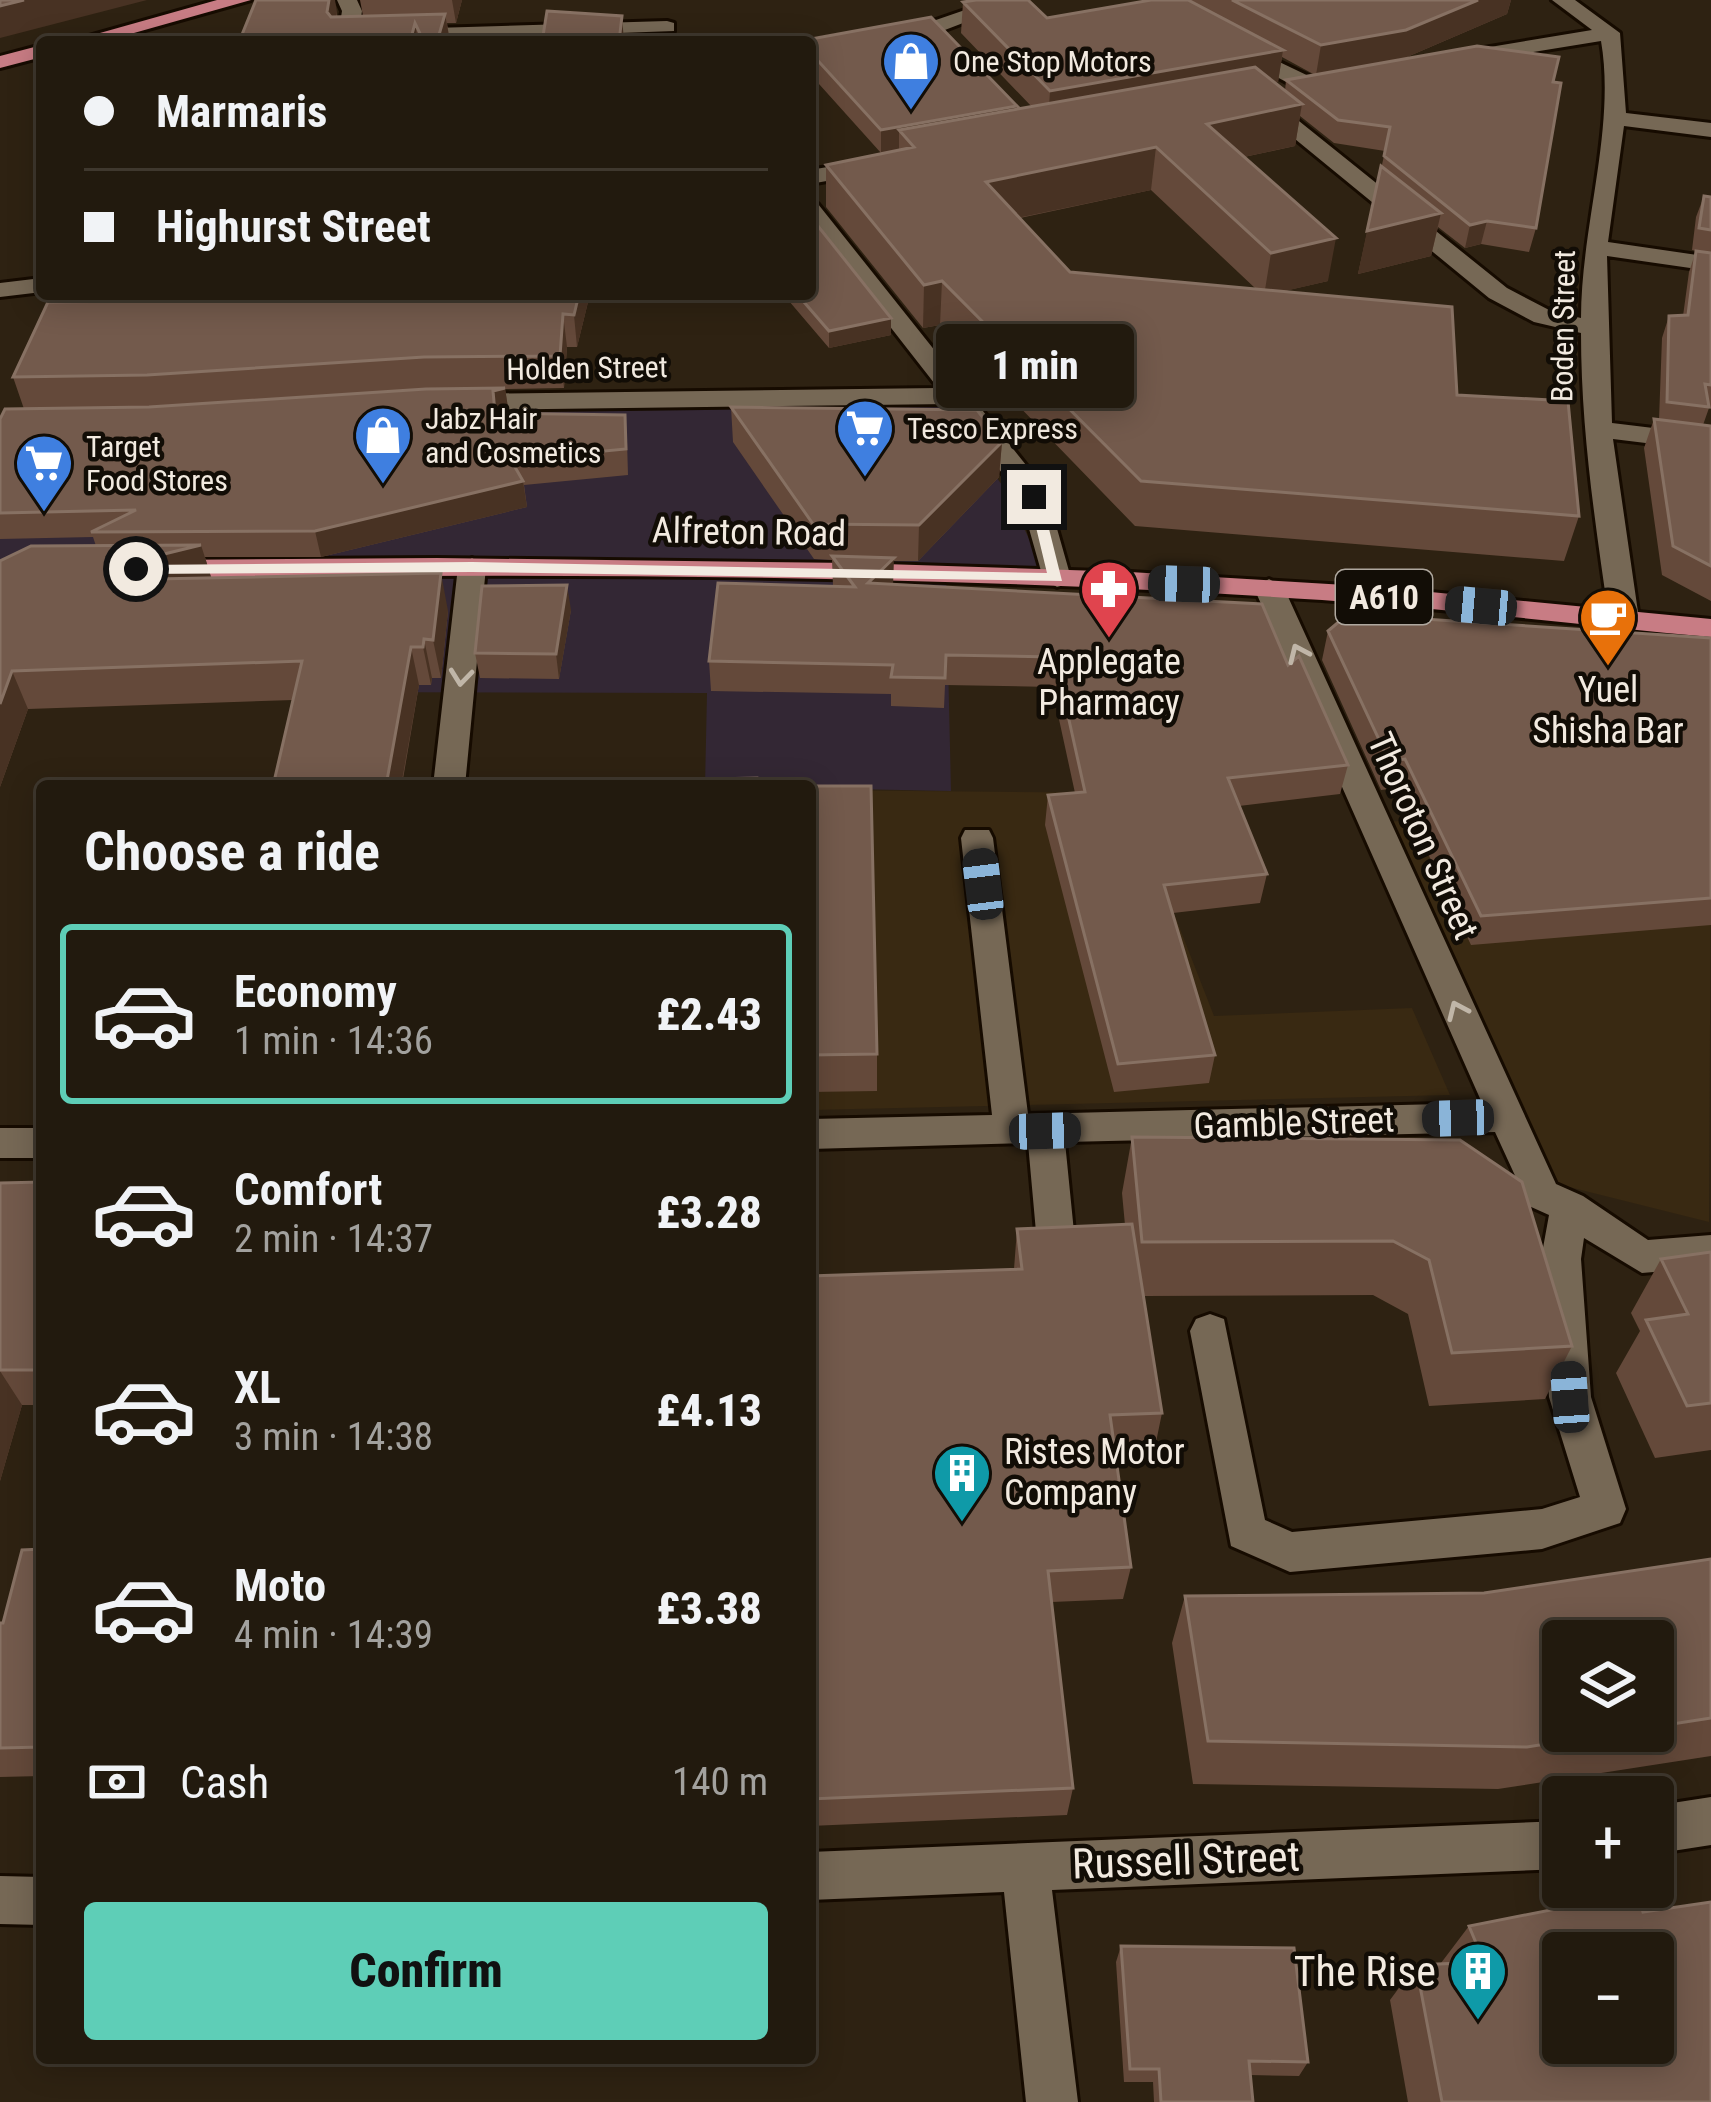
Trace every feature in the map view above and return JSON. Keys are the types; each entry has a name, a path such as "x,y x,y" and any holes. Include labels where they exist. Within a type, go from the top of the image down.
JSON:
{"main road":[{"path":"101,36 241,0"},
{"path":"0,62 36,53"},
{"name":"Alfreton Road","path":"127,570 472,567 1057,578 1270,588 1711,628"}],"street":[{"path":"347,0 352,10 348,36"},
{"path":"938,0 963,20"},
{"path":"816,45 944,34 963,20 1013,0"},
{"path":"1562,0 1610,33"},
{"path":"650,2 673,34"},
{"path":"1445,61 1610,33"},
{"name":"Boden Street","path":"1610,33 1616,70 1610,170 1595,247 1595,429 1624,620"},
{"path":"543,36 673,34"},
{"path":"1228,42 1320,83 1243,98 1498,293 1543,317 1593,328"},
{"path":"1612,118 1711,130"},
{"path":"816,176 903,160"},
{"path":"816,216 1034,497 1057,578"},
{"path":"1595,247 1711,264"},
{"path":"0,290 36,286"},
{"name":"Holden Street","path":"430,402 960,396"},
{"path":"1595,429 1711,443"},
{"path":"450,780 472,567"},
{"name":"Thoroton Street","path":"1270,588 1504,1117"},
{"path":"977,838 1028,1131 1055,1232"},
{"path":"1504,1117 1542,1195 1569,1207 1642,1257 1711,1251"},
{"name":"Gamble Street","path":"816,1134 1504,1117"},
{"path":"0,1143 36,1143"},
{"path":"1210,1330 1246,1532 1289,1552 1542,1529 1604,1509 1570,1397 1562,1258 1569,1207"},
{"path":"1674,1827 1711,1821"},
{"name":"Russell Street","path":"816,1876 1542,1846"},
{"path":"1025,1866 1052,2102"},
{"path":"0,1900 36,1900"}],"shaded area":[{"path":"940,404 1006,490 1047,577 946,573 951,791 816,788 816,780 705,780 707,693 293,692 0,592 0,427 419,408"},
{"path":"816,790 1127,793 1214,1016 1412,1008 1450,1095 816,1110"},
{"path":"1692,796 1711,827 1709,1222 1549,1182 1387,822"}],"building":[{"path":"256,0 329,0 331,17 445,14 439,36 421,36 415,23 412,36 241,36"},
{"path":"1028,0 1047,18 1151,0 1188,0 1283,50 1050,91 963,2"},
{"path":"1232,0 1478,0 1406,30 1321,45"},
{"path":"547,11 622,16 620,36 543,36"},
{"path":"931,17 1017,106 881,130 816,59 816,38"},
{"path":"1477,46 1559,57 1553,82 1561,83 1536,228 1487,221 1470,225 1384,156 1390,127 1338,120 1286,80"},
{"path":"1255,67 1302,104 1207,124 1336,238 1271,253 1156,147 986,182 1070,272 1452,307 1457,395 1568,401 1579,516 1141,481 942,281 924,285 826,165 914,147 899,130"},
{"path":"1381,166 1441,213 1367,231"},
{"path":"1704,196 1711,197 1711,230 1699,228"},
{"path":"816,224 891,318 829,331 802,300 816,300"},
{"path":"1696,251 1711,253 1711,385 1705,384 1709,407 1667,402 1669,316 1688,315"},
{"path":"578,300 574,315 563,314 560,356 424,357 147,375 13,377 48,302"},
{"path":"505,388 493,391 495,413 625,415 626,449 511,460 523,481 315,531 91,532 136,510 0,513 0,419 5,409 149,407"},
{"path":"731,407 977,410 1002,442 919,525 813,524"},
{"path":"1654,419 1711,426 1711,566 1673,546"},
{"path":"201,545 152,557 155,579 441,573 433,640 424,639 423,647 411,647 387,780 274,780 302,661 12,671 0,704 0,561 31,546"},
{"path":"832,556 894,558 868,583 1262,604 1288,665 1299,656 1348,765 1228,778 1267,874 1164,885 1215,1055 1118,1064 1048,795 1085,792 1055,657 946,655 945,678 891,677 893,665 709,661 718,583 855,587"},
{"path":"567,585 556,654 475,653 482,586"},
{"path":"1348,614 1711,638 1711,898 1481,916 1405,759 1389,761 1328,631"},
{"path":"757,778 757,780 664,780"},
{"path":"816,786 871,786 877,1054 816,1055"},
{"path":"1132,1137 1460,1140 1522,1182 1572,1346 1452,1353 1429,1260 1393,1241 1142,1242"},
{"path":"36,1182 36,1370 0,1370 0,1183"},
{"name":"Ristes Motor Company","path":"1132,1224 1162,1413 1110,1415 1131,1567 1048,1571 1073,1788 816,1799 816,1276 1022,1269 1017,1229"},
{"path":"1711,1252 1711,1403 1687,1406 1646,1320 1688,1314 1661,1259"},
{"path":"36,1549 36,1747 0,1748 0,1623 22,1550"},
{"path":"1711,1559 1711,1718 1674,1724 1674,1620 1542,1620 1542,1745 1208,1741 1185,1596 1484,1593"},
{"name":"The Rise","path":"1711,1902 1711,2102 1442,2102 1416,1965 1484,1962 1469,1926 1561,1908 1642,1908 1643,1912"},
{"path":"1121,1946 1294,1948 1308,2062 1249,2061 1253,2102 1161,2102 1159,2069 1130,2069"}],"place":[{"name":"One Stop Motors","path":"911,112"},
{"name":"Tesco Express","path":"865,479"},
{"name":"Jabz Hair and Cosmetics","path":"383,486"},
{"name":"Target Food Stores","path":"44,514"},
{"name":"Applegate Pharmacy","path":"1109,640"},
{"name":"Yuel Shisha Bar","path":"1608,668"},
{"name":"Ristes Motor Company","path":"962,1524"},
{"name":"The Rise","path":"1478,2022"}],"route":[{"path":"136,569 472,567 1057,578 1034,497"}]}
